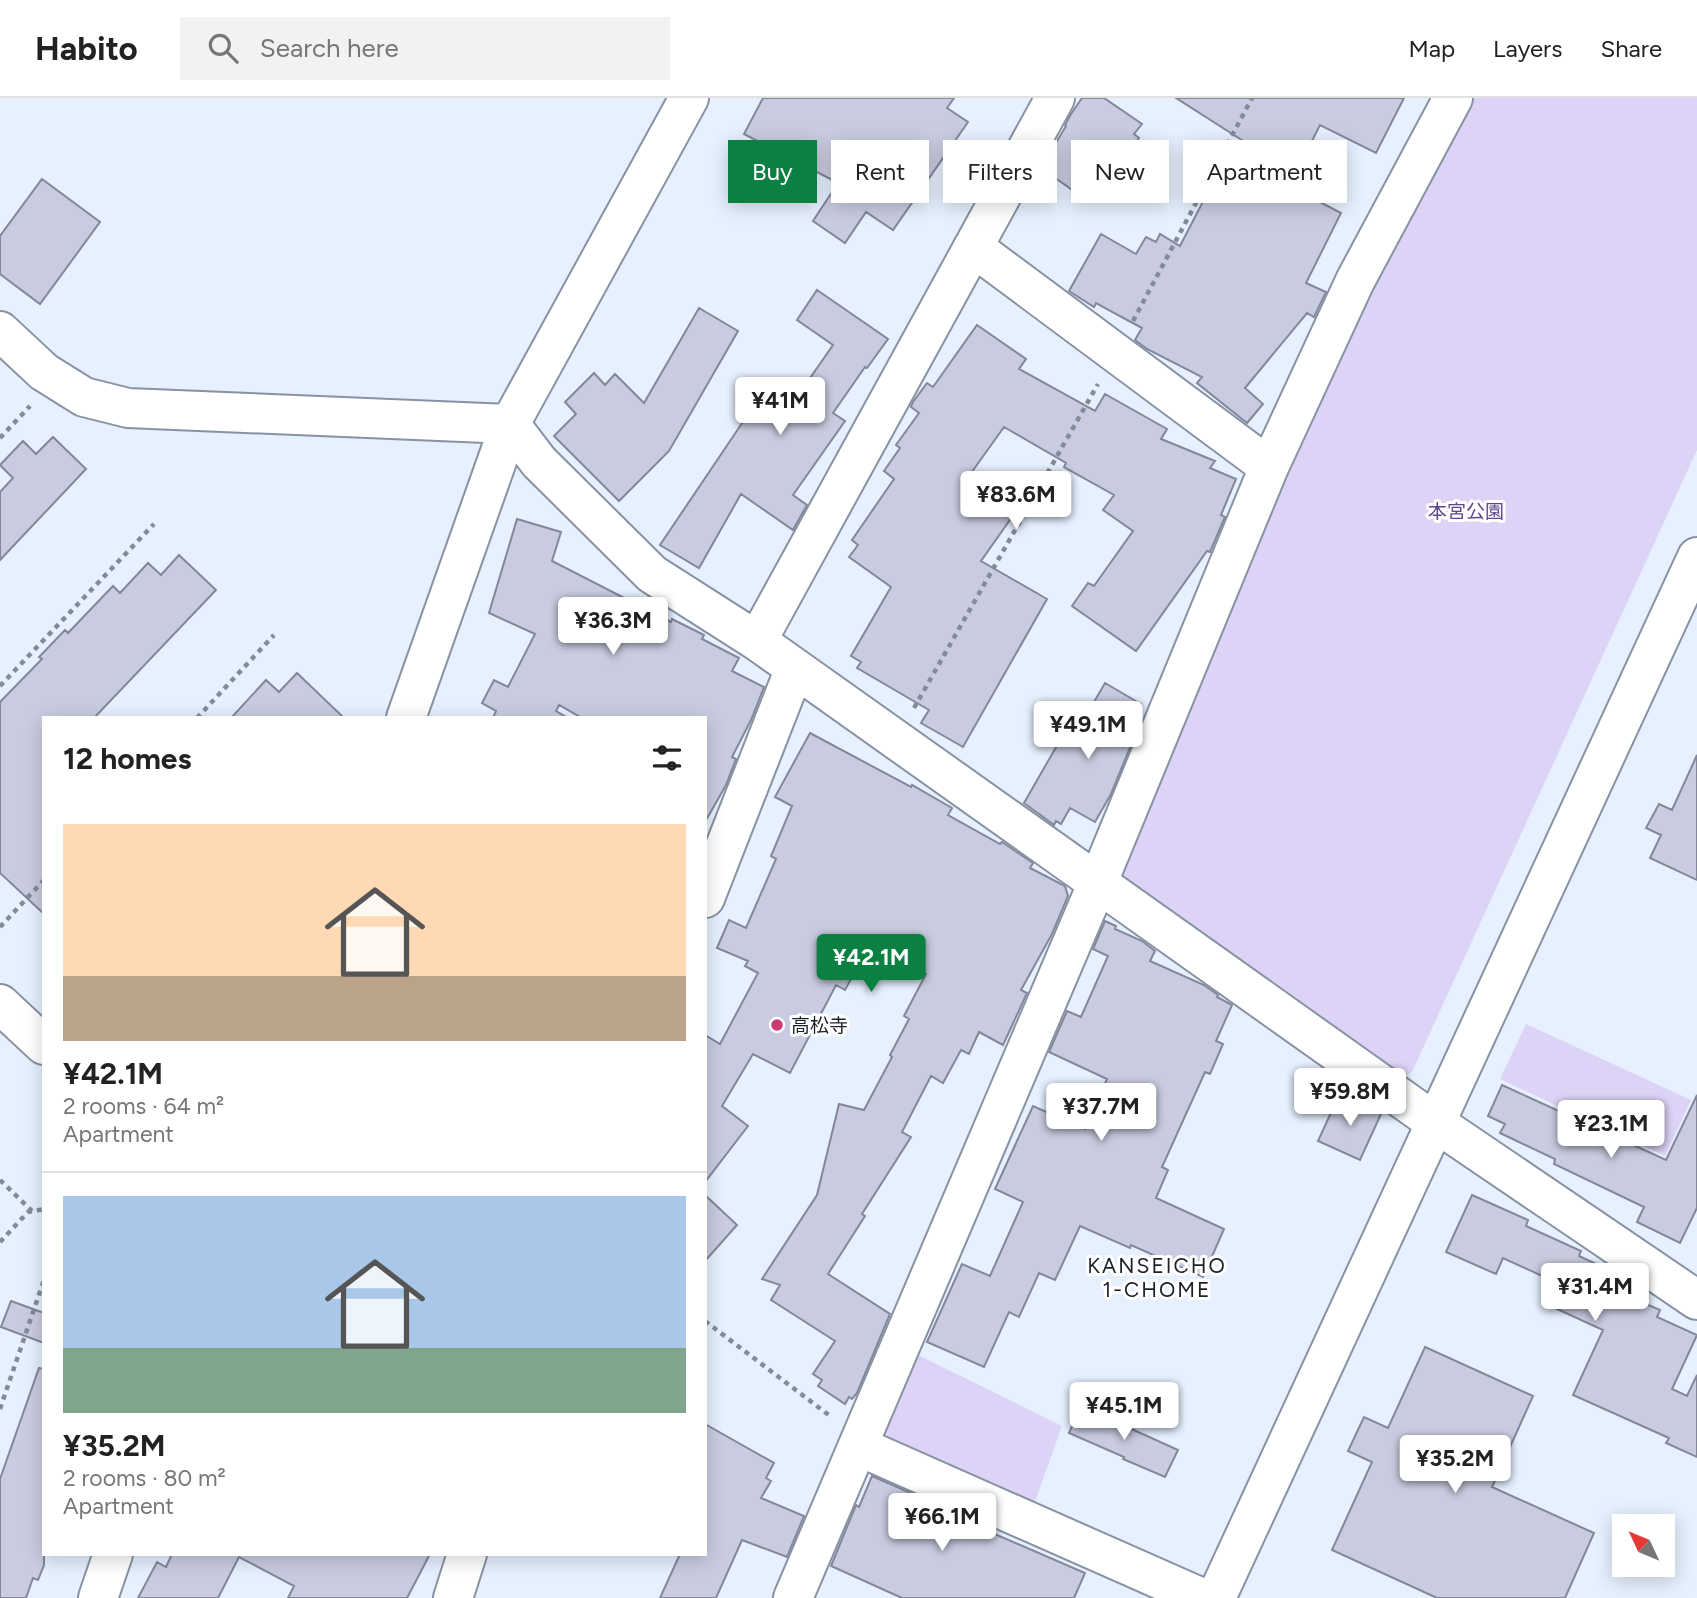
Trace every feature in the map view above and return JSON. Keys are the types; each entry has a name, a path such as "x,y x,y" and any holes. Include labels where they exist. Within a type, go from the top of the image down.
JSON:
{"street":[{"path":"406,716 510,424 689,98"},
{"path":"757,641 1055,98"},
{"path":"793,1598 1098,882 1269,467 1355,281 1453,98"},
{"path":"973,247 1269,467"},
{"path":"0,331 44,372 85,397 128,408 510,424"},
{"path":"510,424 539,462 652,574 757,641 1436,1123 1697,1300"},
{"path":"1216,1598 1697,557"},
{"path":"707,893 795,668"},
{"path":"0,1004 42,1043"},
{"path":"859,1443 1202,1598"},
{"path":"97,1598 112,1556"},
{"path":"453,1598 466,1556"}],"path":[{"path":"896,739 1115,353 1252,98"},
{"path":"0,685 154,524"},
{"path":"199,716 274,635"},
{"path":"0,927 42,882"},
{"path":"0,1180 32,1211"},
{"path":"0,1242 28,1212 42,1209"},
{"path":"0,1409 42,1286"},
{"path":"707,1323 859,1443"}],"green space":[{"name":"本宮公園","path":"1469,98 1697,98 1697,450 1412,1072 1398,1079 1129,883 1117,866 1288,453"},
{"path":"1526,1024 1691,1100 1665,1156 1500,1079"},
{"path":"916,1354 1062,1426 1032,1510 891,1445 883,1431"}],"building":[{"path":"763,98 954,98 947,108 968,122 956,140 943,140 943,158 929,178 929,140 831,140 831,179 817,172 817,140 756,140 744,134"},
{"path":"1082,98 1104,98 1142,124 1134,134 1139,138 1138,140 1071,140 1071,189 1057,179 1057,141"},
{"path":"1176,98 1404,98 1376,153 1320,125 1312,140 1242,140"},
{"path":"42,179 100,222 40,304 0,274 0,236"},
{"path":"831,194 831,203 912,203 893,230 866,212 845,243 813,221"},
{"path":"1202,203 1322,203 1341,213 1306,283 1326,292 1314,317 1307,313 1245,388 1263,404 1247,423 1197,383 1202,377 1135,340 1142,328 1096,303 1094,307 1069,291 1101,234 1136,254 1146,237 1156,242 1160,234 1180,246"},
{"path":"817,290 888,339 833,413 845,421 793,495 807,505 793,530 741,494 699,568 660,545 763,392 776,400 781,394 786,398 794,386 801,391 833,345 797,320"},
{"path":"699,308 738,331 669,451 619,501 554,436 576,414 565,402 594,373 605,385 615,374 644,403"},
{"path":"977,325 1026,359 1019,369 1095,411 1105,394 1167,429 1161,439 1215,461 1210,468 1236,479 1221,515 1225,517 1210,552 1207,551 1136,651 1072,606 1088,583 1094,586 1133,531 1103,510 1114,495 1064,467 1066,463 1004,427 964,483 1012,517 981,561 1047,599 963,747 921,723 929,710 857,668 861,662 851,656 891,587 849,557 858,545 852,540 894,479 884,471 900,448 896,445 919,413 911,407 913,402 927,383 933,387"},
{"path":"53,437 86,469 0,560 0,492 13,478 0,465 23,441 36,454"},
{"path":"517,519 561,532 552,561 671,622 672,619 704,635 702,639 739,658 732,671 764,687 732,757 736,759 726,785 707,818 707,716 578,716 559,705 556,711 565,716 494,716 496,711 482,703 494,680 508,687 535,634 489,613"},
{"path":"179,555 216,590 96,716 42,716 42,912 0,873 0,702 42,659 39,657 65,630 68,633 113,586 120,593 148,563 161,575"},
{"path":"297,673 342,716 233,716 266,680 279,692"},
{"path":"1105,683 1141,704 1133,718 1140,723 1111,794 1095,822 1070,808 1061,824 1056,821 1054,825 1024,803 1063,735 1072,740"},
{"path":"810,733 952,808 948,815 1000,844 1002,842 1033,863 1030,868 1065,886 1068,896 1052,934 1021,990 1027,993 1003,1045 979,1032 969,1054 961,1050 943,1083 931,1076 902,1132 911,1137 828,1274 890,1314 857,1393 852,1399 849,1397 845,1404 818,1386 822,1380 813,1374 835,1341 771,1300 780,1285 762,1279 817,1195 839,1104 864,1110 892,1057 890,1055 909,1019 904,1016 926,974 871,943 845,990 836,985 790,1073 753,1054 722,1106 748,1126 707,1179 707,1036 720,1044 758,973 745,966 748,961 717,948 729,920 746,928 776,859 771,856 792,806 775,797"},
{"path":"1697,755 1697,880 1650,858 1661,835 1646,828 1659,804 1672,810"},
{"path":"1105,921 1155,951 1150,961 1204,985 1218,995 1217,997 1232,1005 1216,1041 1223,1044 1210,1074 1205,1072 1162,1167 1168,1170 1156,1198 1224,1229 1203,1277 1080,1226 1055,1280 1039,1273 1019,1317 1009,1312 984,1367 927,1342 962,1264 990,1276 1023,1202 995,1189 1033,1106 1085,1129 1107,1079 1049,1052 1067,1011 1081,1017 1108,956 1093,949"},
{"path":"1502,1085 1666,1160 1697,1095 1697,1208 1680,1243 1637,1222 1644,1207 1554,1164 1555,1159 1500,1133 1505,1124 1488,1116"},
{"path":"1339,1095 1381,1114 1360,1160 1318,1141"},
{"path":"1472,1195 1528,1220 1526,1226 1581,1251 1579,1256 1609,1270 1602,1285 1660,1310 1657,1317 1697,1335 1672,1389 1687,1396 1697,1375 1697,1457 1666,1443 1669,1438 1573,1395 1603,1330 1557,1309 1558,1307 1542,1299 1551,1280 1503,1258 1496,1274 1446,1252"},
{"path":"707,1197 737,1225 707,1259"},
{"path":"11,1301 42,1312 42,1342 1,1327"},
{"path":"1425,1347 1533,1396 1492,1487 1594,1533 1565,1598 1437,1598 1332,1550 1372,1462 1348,1451 1364,1417 1388,1428"},
{"path":"39,1368 42,1369 44,1565 38,1580 33,1578 26,1598 0,1598 0,1479"},
{"path":"1081,1406 1178,1450 1165,1477 1069,1433"},
{"path":"707,1425 774,1463 766,1478 771,1481 761,1498 804,1516 787,1557 742,1540 716,1598 660,1598 679,1556 707,1556"},
{"path":"872,1476 954,1512 953,1516 1085,1573 1074,1598 902,1598 831,1566 856,1505 859,1507"},
{"path":"171,1556 429,1556 407,1598 288,1598 294,1586 239,1557 218,1598 138,1598 157,1562 166,1567"}],"place":[{"name":"高松寺","path":"777,1025"}],"district":[{"name":"KANSEICHO 1-CHOME","path":"1157,1277"}]}
